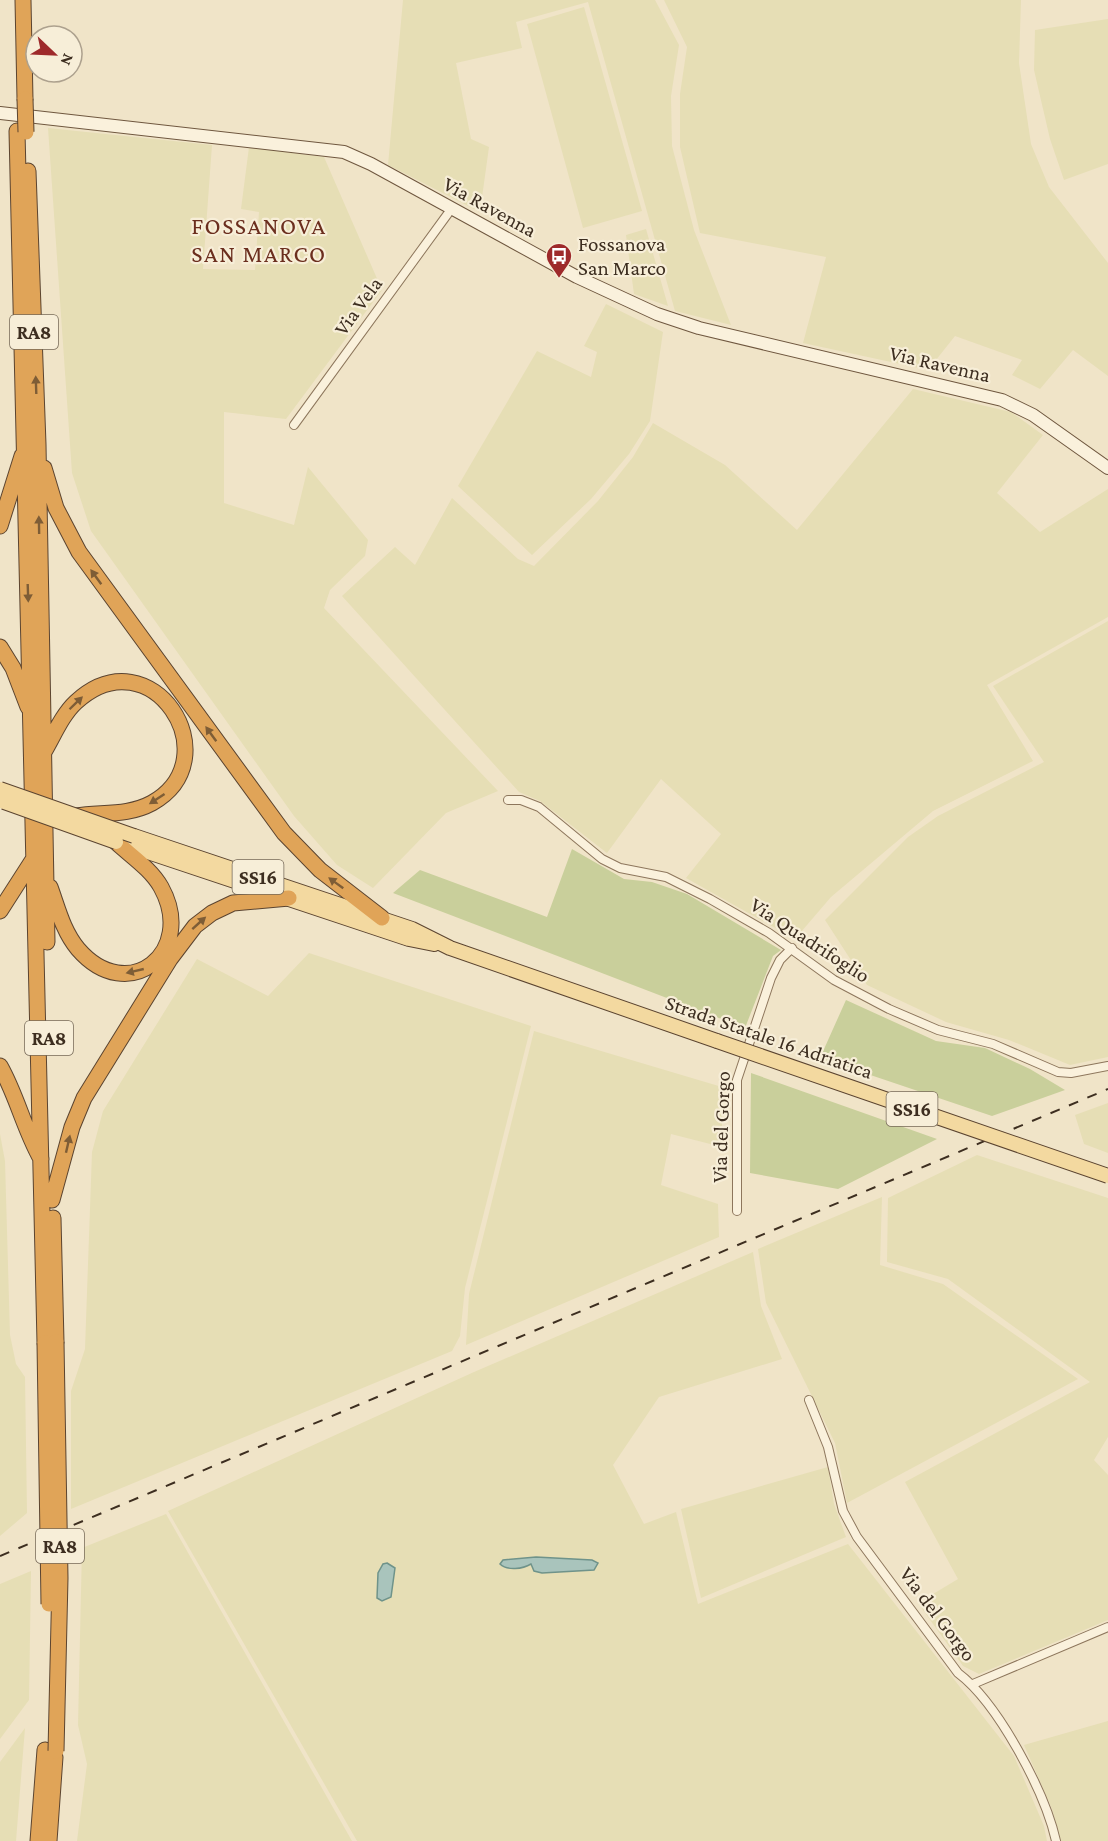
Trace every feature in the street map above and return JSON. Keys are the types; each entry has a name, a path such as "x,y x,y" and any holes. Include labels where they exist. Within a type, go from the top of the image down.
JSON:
{"highway":[{"path":"13,0 21,98"},
{"path":"21,98 23,0"},
{"name":"RA8","path":"21,98 31,447 44,752 52,1200 49,1841"},
{"path":"0,526 13,476 31,447"},
{"path":"31,447 56,508 89,567 290,839 320,870 382,918"},
{"name":"RA8","path":"31,447 34,858 41,1159 50,1342"},
{"path":"0,647 13,668 32,714"},
{"path":"44,752 69,709 89,692 103,685 127,681 156,690 168,702 177,718 184,735 186,752 182,770 167,792 136,809 76,816"},
{"path":"45,876 60,919 79,951 103,969 132,974 148,968 160,958 168,943 172,926 170,907 162,888 135,848 116,842"},
{"path":"0,911 34,858"},
{"path":"52,1200 72,1127 84,1098 186,935 212,913 233,903 289,898"},
{"path":"0,1066 19,1103 29,1139 41,1159"},
{"name":"RA8","path":"38,1841 50,1750"}],"main road":[{"name":"Via Ravenna","path":"0,113 344,152 371,164 577,277 669,318 1002,400 1033,415 1108,468"},
{"name":"Strada Statale 16 Adriatica","path":"1,799 76,816 135,848 409,939 450,948 1108,1176"},
{"name":"Strada Statale 16 Adriatica","path":"1,799 116,842"},
{"name":"Strada Statale 16 Adriatica","path":"135,848 382,918 412,928 450,948"}],"street":[{"name":"Via Vela","path":"294,425 452,208"},
{"name":"Via Quadrifoglio","path":"508,800 521,800 539,807 602,859 620,868 643,870 686,885 792,948 845,986 889,1009 938,1030 993,1044 1058,1072 1108,1066"},
{"name":"Via del Gorgo","path":"737,1211 737,1080 771,978 780,960 792,948"},
{"name":"Via del Gorgo","path":"809,1400 828,1447 843,1511 857,1537 958,1673 973,1684 1019,1752 1038,1791 1056,1841"},
{"path":"973,1684 1108,1627"}],"shaded area":[{"path":"403,0 655,0 679,45 671,96 672,146 694,230 731,325 675,311 588,2 516,22 522,48 456,63 471,139 489,147 480,212 388,165"},
{"path":"664,0 1021,0 1019,63 1031,144 1049,187 1108,263 1108,376 1073,350 1040,389 1012,375 1022,360 955,336 928,370 803,343 826,257 700,233 680,147 680,94 687,47"},
{"path":"584,7 642,211 583,228 527,24"},
{"path":"1108,19 1108,164 1064,180 1050,139 1034,70 1035,30"},
{"path":"48,128 212,145 203,269 255,270 259,212 241,209 249,147 324,157 382,290 286,419 224,412 224,503 294,525 308,467 368,540 365,556 330,590 324,608 498,791 446,813 373,888 337,865 294,816 91,531 72,473"},
{"path":"646,229 668,306 634,294 626,235"},
{"path":"606,304 663,332 650,421 629,454 591,499 532,555 458,486 537,351 591,377 597,352 584,346"},
{"path":"913,389 1011,412 1043,435 997,493 1040,532 1108,489 1108,617 987,685 1033,761 933,811 831,897 795,939 686,878 721,834 661,779 607,853 540,801 519,792 342,596 395,547 415,565 452,498 518,559 534,566 598,501 633,457 653,423 725,465 797,530"},
{"path":"1108,621 1108,1057 1070,1065 1009,1040 946,1022 867,985 825,920 908,837 938,816 1044,762 993,686"},
{"path":"309,953 531,1026 465,1288 460,1336 452,1351 71,1509 71,1391 85,1349 92,1152 103,1111 197,959 268,996"},
{"path":"534,1031 722,1087 722,1147 671,1134 661,1185 718,1204 719,1237 466,1345 469,1294"},
{"path":"1108,1103 1108,1153 1084,1144 1075,1115"},
{"path":"0,1134 5,1161 10,1335 16,1364 25,1377 27,1513 0,1536"},
{"path":"977,1155 1108,1198 1108,1437 1094,1460 1108,1475 1108,1620 979,1674 963,1666 918,1603 958,1579 905,1482 1090,1382 948,1279 887,1262 888,1198"},
{"path":"882,1197 880,1265 943,1284 1078,1379 847,1503 835,1443 766,1303 758,1249"},
{"path":"753,1252 761,1306 782,1359 659,1397 613,1465 644,1524 676,1512 698,1604 848,1544 1014,1756 1044,1826 1047,1841 357,1841 168,1511 474,1372"},
{"path":"828,1467 834,1504 846,1537 701,1598 681,1509"},
{"path":"166,1514 352,1841 77,1841 87,1764 78,1725 82,1548"},
{"path":"31,1571 29,1700 0,1739 0,1584"},
{"path":"1108,1721 1108,1841 1061,1841 1052,1809 1024,1745"},
{"path":"25,1728 16,1841 0,1841 0,1762"}],"green space":[{"path":"572,849 624,879 652,882 687,894 781,950 773,956 745,1028 393,893 420,870 547,917"},
{"path":"846,1000 936,1041 985,1048 1030,1069 1065,1090 992,1116 820,1058"},
{"path":"751,1073 937,1139 838,1189 750,1173"}],"water":[{"path":"536,1557 592,1560 598,1563 594,1570 542,1573 534,1571 531,1564 524,1567 507,1568 500,1564 503,1560"},
{"path":"387,1563 395,1568 391,1597 382,1601 377,1598 378,1573 383,1564"}],"railway":[{"path":"0,1556 1108,1089"}],"place":[{"name":"Fossanova San Marco","path":"559,279"}],"district":[{"name":"FOSSANOVA SAN MARCO","path":"259,239"}]}
